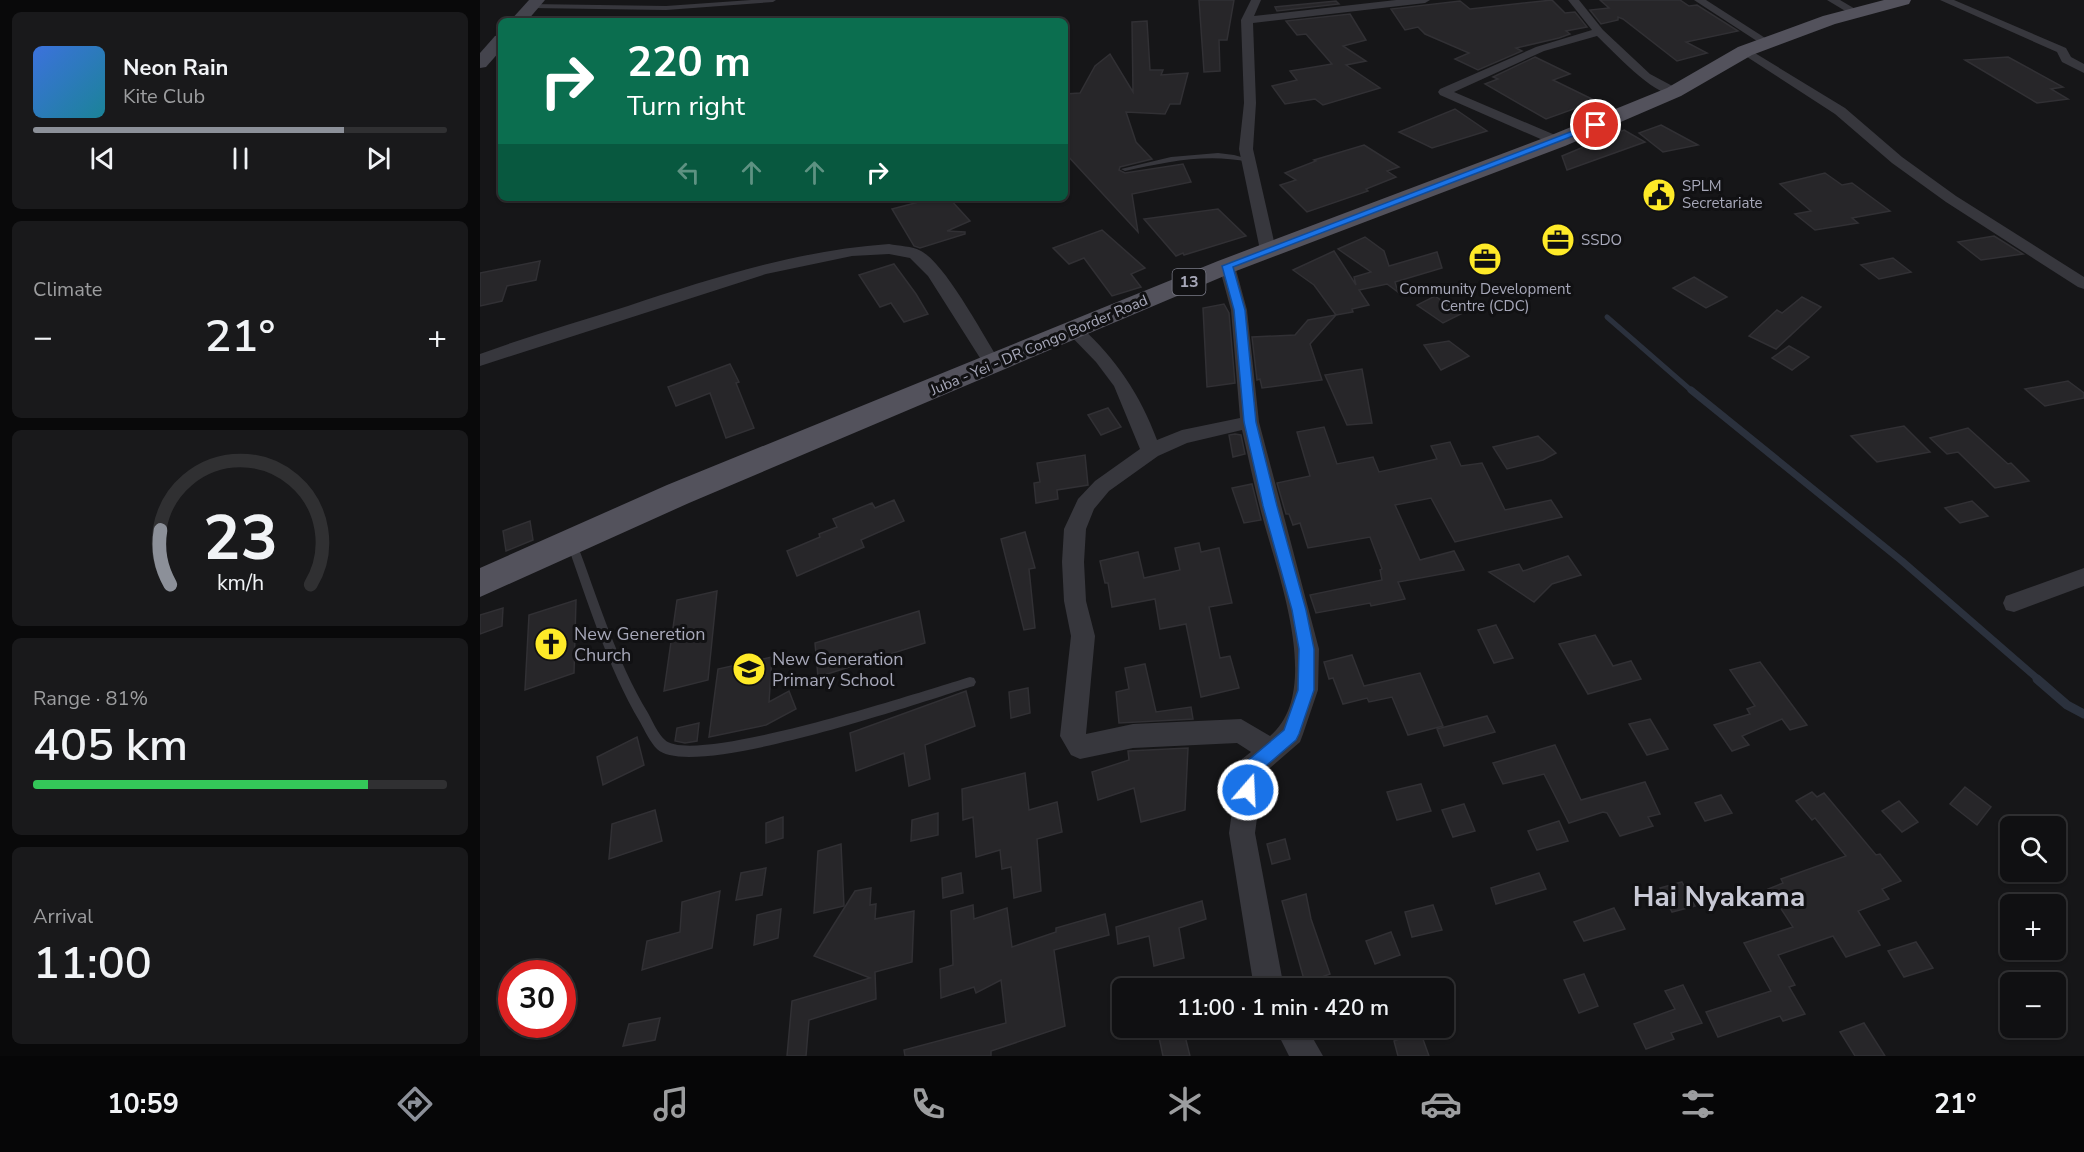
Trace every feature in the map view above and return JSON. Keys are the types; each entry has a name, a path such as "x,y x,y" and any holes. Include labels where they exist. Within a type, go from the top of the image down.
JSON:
{"main road":[{"name":"Juba - Yei - DR Congo Border Road","path":"480,583 571,541 1227,266 1557,141 1674,92 1756,47 1829,20 1903,0"}],"street":[{"path":"1256,0 1247,20 1250,103 1246,149 1268,250"},
{"path":"1247,20 1425,0"},
{"path":"1573,0 1599,32 1646,77 1674,92"},
{"path":"1699,0 1840,111 1897,160 1951,199 2084,284"},
{"path":"1832,0 1856,13"},
{"path":"1945,0 2062,50 2066,59 2084,69"},
{"path":"521,18 534,3"},
{"path":"1557,141 1444,92 1540,49 1599,32"},
{"path":"480,63 498,43"},
{"path":"480,360 633,310 788,264 826,254 885,248 902,250 925,260 993,365"},
{"path":"1227,266 1239,310 1250,422 1307,649 1306,690 1291,734 1251,768 1242,833 1267,978"},
{"path":"1074,330 1119,375 1137,411 1151,451"},
{"path":"1250,422 1182,436 1151,451 1102,486 1086,505 1075,529 1073,562 1075,601 1083,636 1073,736 1080,747 1134,736 1241,732 1271,752"},
{"path":"2014,603 2084,577"},
{"path":"1296,1038 1307,1056"}],"lane":[{"path":"534,3 666,8 773,0"},
{"path":"1125,169 1204,156 1235,156 1249,160"},
{"path":"571,541 630,697 663,747 674,752 688,753 745,745 823,726 970,682"}],"building":[{"path":"1199,0 1234,0 1227,40 1219,40 1220,71 1204,72"},
{"path":"1552,0 1565,13 1575,12 1587,27 1566,31 1570,34 1559,38 1516,48 1522,51 1478,70 1455,59 1469,53 1425,34 1418,27 1405,30 1391,9 1460,1 1470,9"},
{"path":"1600,0 1680,0 1689,6 1697,5 1738,31 1686,42 1707,53 1677,61 1623,19 1618,17 1618,20 1601,24 1590,10 1609,8"},
{"path":"1336,1 1339,4 1277,11 1275,7"},
{"path":"1350,14 1366,40 1343,46 1366,61 1346,65 1380,88 1323,105 1315,99 1285,104 1272,86 1297,80 1290,71 1332,64 1306,34 1297,35 1286,21"},
{"path":"1147,21 1150,70 1163,70 1161,75 1188,73 1180,104 1170,104 1165,114 1126,112 1136,142 1152,159 1120,167 1119,170 1125,173 1183,164 1191,182 1132,194 1138,232 1068,156 1068,94 1080,93 1095,66 1110,54 1133,92 1132,22"},
{"path":"1535,57 1570,74 1553,80 1596,101 1546,119 1485,84 1498,79 1493,77"},
{"path":"2008,57 2063,87 2051,89 2068,99 2037,103 1965,60"},
{"path":"1455,109 1487,131 1432,148 1399,132"},
{"path":"1661,125 1698,145 1663,152 1639,133"},
{"path":"1624,130 1645,142 1567,170 1562,156"},
{"path":"1364,145 1399,167 1387,171 1396,177 1366,189 1368,191 1307,212 1280,185 1296,180 1285,173 1316,161 1314,160"},
{"path":"1825,173 1842,185 1852,183 1890,211 1852,218 1858,223 1815,230 1795,214 1811,211 1780,184"},
{"path":"923,201 952,201 970,221 947,231 965,232 965,234 920,248 914,246 892,209"},
{"path":"1218,209 1246,236 1184,255 1183,253 1176,256 1144,219"},
{"path":"1102,230 1145,268 1131,274 1141,287 1112,296 1084,258 1069,264 1053,248"},
{"path":"1994,236 2023,254 1981,260 1958,242"},
{"path":"1365,237 1384,251 1389,266 1437,252 1442,268 1395,282 1398,292 1387,284 1359,290 1369,305 1352,309 1353,312 1336,315 1314,285 1293,270 1334,251 1356,285 1354,277 1371,272 1338,249"},
{"path":"1893,258 1911,272 1879,279 1861,265"},
{"path":"540,261 536,280 507,286 502,301 480,306 480,273"},
{"path":"894,264 928,314 904,322 891,303 880,307 859,275"},
{"path":"1694,277 1727,297 1706,308 1673,288"},
{"path":"1435,296 1461,314 1443,323 1417,305"},
{"path":"1802,297 1821,307 1776,349 1749,336 1777,310 1782,313"},
{"path":"1224,304 1229,313 1235,383 1207,387 1203,308"},
{"path":"1336,315 1310,344 1322,380 1262,388 1260,379 1257,380 1252,337 1295,335 1308,320"},
{"path":"1449,341 1469,356 1441,370 1424,345"},
{"path":"1789,346 1809,357 1792,370 1772,358"},
{"path":"730,364 739,382 736,383 754,428 726,438 710,393 676,406 668,387"},
{"path":"1362,369 1372,423 1347,425 1325,375"},
{"path":"2068,381 2084,393 2084,398 2045,406 2025,389"},
{"path":"1108,408 1121,427 1101,435 1088,415"},
{"path":"1904,426 1930,452 1877,462 1851,436"},
{"path":"1324,427 1337,464 1373,457 1379,472 1437,459 1431,446 1450,442 1461,466 1482,463 1505,510 1551,500 1562,517 1455,542 1431,498 1395,505 1420,560 1454,551 1464,570 1398,582 1405,599 1316,613 1310,595 1382,580 1380,570 1382,569 1370,537 1308,548 1300,523 1293,525 1289,514 1286,514 1277,483 1310,476 1297,432"},
{"path":"1968,428 2029,481 1995,488 1958,452 1947,454 1930,438"},
{"path":"1229,435 1241,435 1245,454 1233,457"},
{"path":"1538,436 1556,453 1543,460 1507,469 1493,447"},
{"path":"1085,455 1088,485 1057,490 1058,499 1036,503 1034,483 1040,482 1037,463"},
{"path":"1252,484 1261,520 1244,523 1232,488"},
{"path":"894,500 904,521 861,540 864,547 797,576 787,551 837,527 833,519 872,503 875,508"},
{"path":"1972,501 1988,516 1960,523 1945,508"},
{"path":"530,521 533,540 506,551 503,531"},
{"path":"1025,532 1035,568 1029,569 1035,628 1024,630 1001,539"},
{"path":"1199,543 1201,552 1219,548 1232,603 1209,607 1220,658 1230,656 1239,688 1201,697 1186,624 1160,629 1155,599 1112,607 1108,583 1105,583 1100,561 1138,552 1144,578 1180,570 1175,548"},
{"path":"1568,556 1581,575 1552,584 1534,602 1489,572 1519,564 1523,571"},
{"path":"717,591 708,680 664,691 677,600"},
{"name":"New Generetion Church","path":"576,600 574,673 525,690 529,615"},
{"path":"503,608 502,626 480,634 480,615"},
{"path":"919,611 925,643 818,677 815,643"},
{"path":"1496,625 1513,658 1494,663 1478,630"},
{"path":"1595,635 1613,666 1631,661 1641,679 1588,694 1559,644"},
{"path":"1352,655 1364,686 1420,673 1443,726 1408,735 1392,697 1369,702 1367,698 1343,704 1333,678 1329,679 1324,662"},
{"path":"772,657 769,702 789,691 796,709 766,725 709,737 718,669"},
{"path":"1760,662 1807,725 1790,730 1782,719 1742,736 1749,745 1732,751 1714,725 1750,714 1747,709 1755,706 1730,670"},
{"path":"1145,664 1156,712 1191,707 1193,719 1119,723 1116,692 1129,689 1125,668"},
{"path":"1028,688 1030,713 1011,718 1009,692"},
{"path":"966,691 975,726 925,745 930,779 909,786 904,753 856,771 850,733"},
{"path":"1487,716 1495,732 1444,746 1437,729"},
{"path":"1650,719 1668,749 1647,755 1629,724"},
{"path":"699,723 697,741 685,743 675,741 677,728"},
{"path":"637,737 644,765 603,785 597,757"},
{"path":"1555,745 1581,800 1645,782 1660,814 1648,817 1653,826 1620,836 1607,813 1603,812 1569,823 1544,774 1503,784 1493,763"},
{"path":"1188,748 1185,810 1141,822 1134,788 1098,800 1092,772 1129,760 1128,751"},
{"path":"1025,773 1029,810 1057,802 1062,832 1037,839 1041,891 1014,898 1011,867 1002,869 1000,850 976,857 973,817 963,820 962,789"},
{"path":"1421,784 1431,811 1397,820 1387,792"},
{"path":"1965,787 1991,807 1977,825 1950,804"},
{"path":"1812,792 1817,797 1824,793 1876,855 1880,854 1901,881 1882,889 1889,899 1858,911 1880,945 1846,957 1833,936 1778,955 1795,985 1789,987 1805,1014 1783,1021 1780,1016 1718,1037 1706,1012 1771,991 1744,943 1793,927 1768,889 1783,883 1781,879 1846,856 1815,818 1812,820 1796,801"},
{"path":"1721,795 1732,813 1705,821 1695,803"},
{"path":"1899,801 1918,822 1902,832 1882,811"},
{"path":"1464,804 1475,831 1453,837 1442,810"},
{"path":"655,810 662,841 609,859 612,824"},
{"path":"938,813 938,835 911,841 912,820"},
{"path":"783,817 783,838 766,843 766,823"},
{"path":"1559,821 1568,841 1537,850 1528,831"},
{"path":"1285,839 1290,859 1272,864 1267,844"},
{"path":"841,844 844,906 814,913 818,851"},
{"path":"766,868 762,895 736,900 741,873"},
{"path":"961,873 963,893 943,898 942,878"},
{"path":"1539,873 1546,889 1496,904 1491,888"},
{"path":"1682,882 1695,906 1672,912 1660,888"},
{"path":"871,888 870,905 876,904 875,919 914,911 912,962 875,972 876,999 809,1020 806,1056 787,1056 792,1001 870,978 814,956 855,891"},
{"path":"720,891 712,948 642,970 647,941 680,932 682,902"},
{"path":"1306,894 1311,919 1330,974 1319,978 1304,978 1282,901"},
{"path":"1202,901 1206,919 1179,928 1184,958 1154,966 1149,936 1118,944 1116,927"},
{"path":"973,905 974,919 1007,908 1012,947 1056,932 1056,928 1105,914 1109,935 1054,950 1065,1026 991,1051 991,1056 905,1056 904,1050 1006,1023 1001,980 976,993 974,987 941,998 940,969 953,965 951,911"},
{"path":"1433,905 1442,930 1412,937 1405,912"},
{"path":"1614,908 1625,929 1584,941 1574,922"},
{"path":"781,909 778,938 754,945 757,915"},
{"path":"1391,932 1400,955 1375,964 1366,941"},
{"path":"1916,942 1933,968 1904,977 1888,951"},
{"path":"1584,974 1598,1006 1579,1013 1564,980"},
{"path":"1683,985 1702,1023 1671,1033 1674,1039 1646,1049 1634,1024 1675,1009 1665,991"},
{"path":"660,1018 655,1040 623,1046 629,1024"},
{"path":"1864,1023 1885,1056 1855,1056 1840,1032"},
{"path":"1159,1038 1186,1038 1190,1056 1163,1056"},
{"path":"1402,1038 1423,1038 1429,1056 1398,1056 1394,1041"}],"waterway":[{"path":"1607,317 1693,392"},
{"path":"1691,390 1902,561 2039,680"},
{"path":"2037,679 2067,705 2084,714"}],"place":[{"name":"SPLM Secretariate","path":"1659,195"},
{"name":"SSDO","path":"1558,240"},
{"name":"Community Development Centre (CDC)","path":"1485,259"},
{"name":"New Generetion Church","path":"551,644"},
{"name":"New Generation Primary School","path":"749,669"}],"district":[{"name":"Hai Nyakama","path":"1719,897"}],"route":[{"path":"1248,790 1251,768 1291,734 1306,690 1307,649 1250,422 1239,310 1227,266 1596,125"}]}
